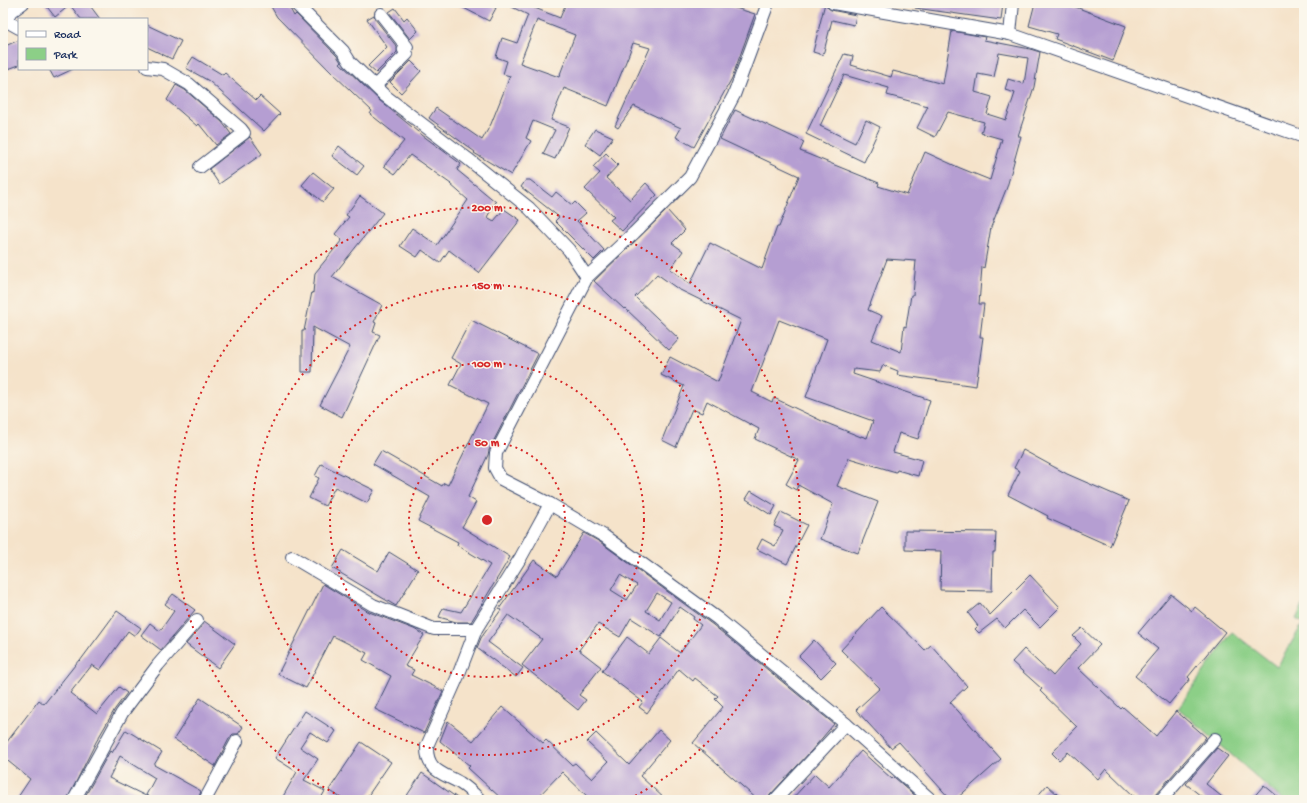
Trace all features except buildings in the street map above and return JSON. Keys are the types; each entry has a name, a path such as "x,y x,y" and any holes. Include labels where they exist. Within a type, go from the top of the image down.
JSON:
{"street":[{"path":"18,27 3,19 23,3"},
{"path":"295,3 343,51 350,62 384,95 529,208 569,250 587,277"},
{"path":"768,3 734,95 690,178 587,277 496,454 495,468 501,479 550,504 604,536 718,619 846,724 931,800"},
{"path":"833,3 1010,34 1303,135"},
{"path":"1010,34 1013,3"},
{"path":"374,86 407,54 404,50 407,47 381,14"},
{"path":"148,67 163,69 189,84 241,128 244,133 200,167"},
{"path":"480,800 462,784 434,769 429,763 427,746 458,676 476,629 521,557 550,504"},
{"path":"292,557 373,605 434,630 476,629"},
{"path":"74,800 122,713 158,665 197,620"},
{"path":"775,800 846,724"},
{"path":"1161,800 1215,739"},
{"path":"205,800 237,741"}],"green space":[{"path":"1304,603 1304,800 1283,800 1178,708 1232,632 1277,667 1303,623 1296,619"}]}
